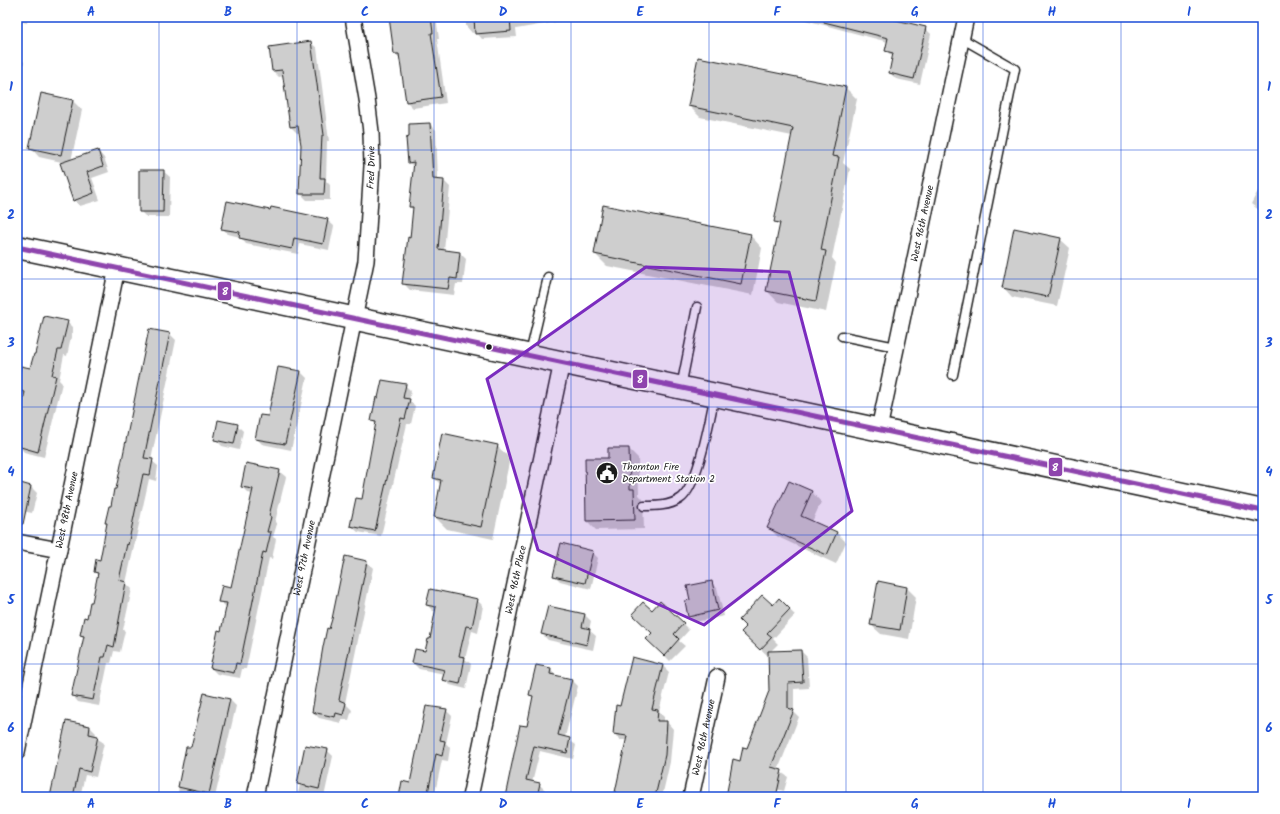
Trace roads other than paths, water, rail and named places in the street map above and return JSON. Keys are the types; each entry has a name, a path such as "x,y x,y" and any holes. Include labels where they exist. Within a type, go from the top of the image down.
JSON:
{"main road":[{"path":"17,247 1263,510"}],"street":[{"name":"Fred Drive","path":"353,17 367,99 372,166 366,261 354,318"},
{"name":"West 96th Avenue","path":"879,429 966,17"},
{"name":"West 98th Avenue","path":"17,752 117,268"},
{"name":"West 97th Avenue","path":"254,797 354,318"},
{"name":"West 96th Place","path":"470,797 562,362"},
{"path":"17,542 58,550"},
{"name":"West 96th Avenue","path":"691,797 717,677"}],"lane":[{"path":"953,375 1015,69 961,38"},
{"path":"530,355 548,277"},
{"path":"680,387 697,307"},
{"path":"842,336 896,347"},
{"path":"644,506 663,506 681,498 694,477 715,394"}],"place":[{"name":"Thornton Fire Department Station 2","path":"607,473"}]}
